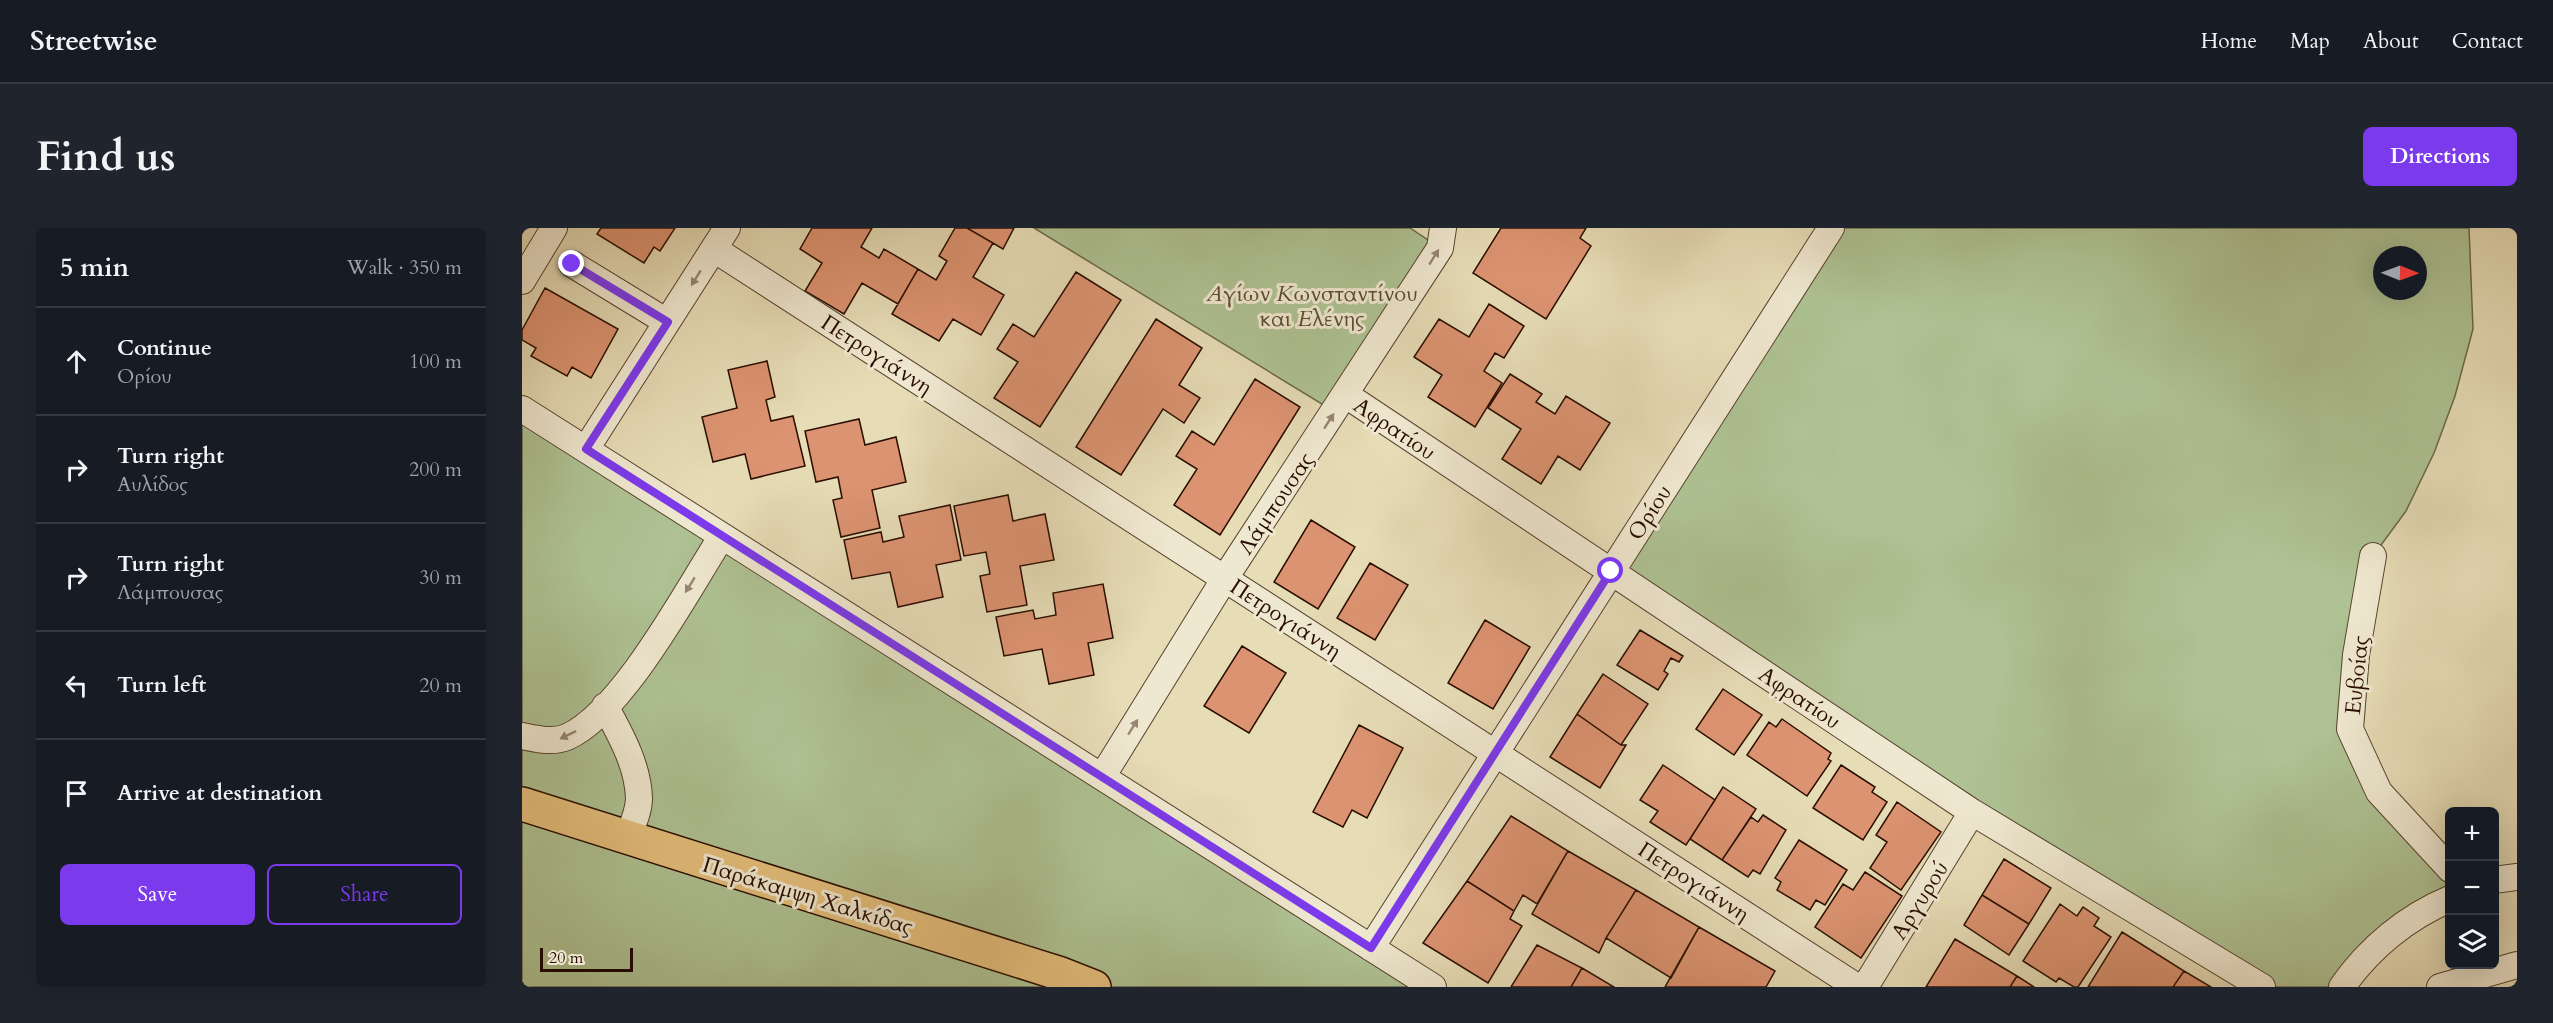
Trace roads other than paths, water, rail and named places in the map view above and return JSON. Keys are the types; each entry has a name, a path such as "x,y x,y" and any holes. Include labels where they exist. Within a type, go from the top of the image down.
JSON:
{"main road":[{"name":"Παράκαμψη Χαλκίδας","path":"522,804 1061,974 1094,987"}],"street":[{"path":"522,281 554,228"},
{"name":"Λάμπουσας","path":"1102,777 1225,578 1440,248 1443,228"},
{"name":"Ορίου","path":"1371,948 1611,571 1823,231"},
{"path":"586,449 720,238"},
{"name":"Πετρογιάννη","path":"720,238 1225,578 1857,987"},
{"path":"572,264 668,322"},
{"name":"Αφρατίου","path":"1346,395 1972,812 2262,987"},
{"path":"522,409 1433,987"},
{"path":"522,736 551,741 567,737 589,722 605,706 635,673 722,536"},
{"name":"Ευβοίας","path":"2373,556 2356,655 2350,729 2379,792 2445,864"},
{"path":"605,706 621,735 635,777 639,798 636,816 627,838"},
{"name":"Αργυρού","path":"1865,987 1972,812"},
{"path":"2499,879 2517,877"},
{"path":"2342,987 2380,942 2428,908 2445,901"},
{"path":"2440,987 2517,965"}],"park label":[{"name":"Αγίων Κωνσταντίνου και Ελένης","path":"1312,306"}]}
